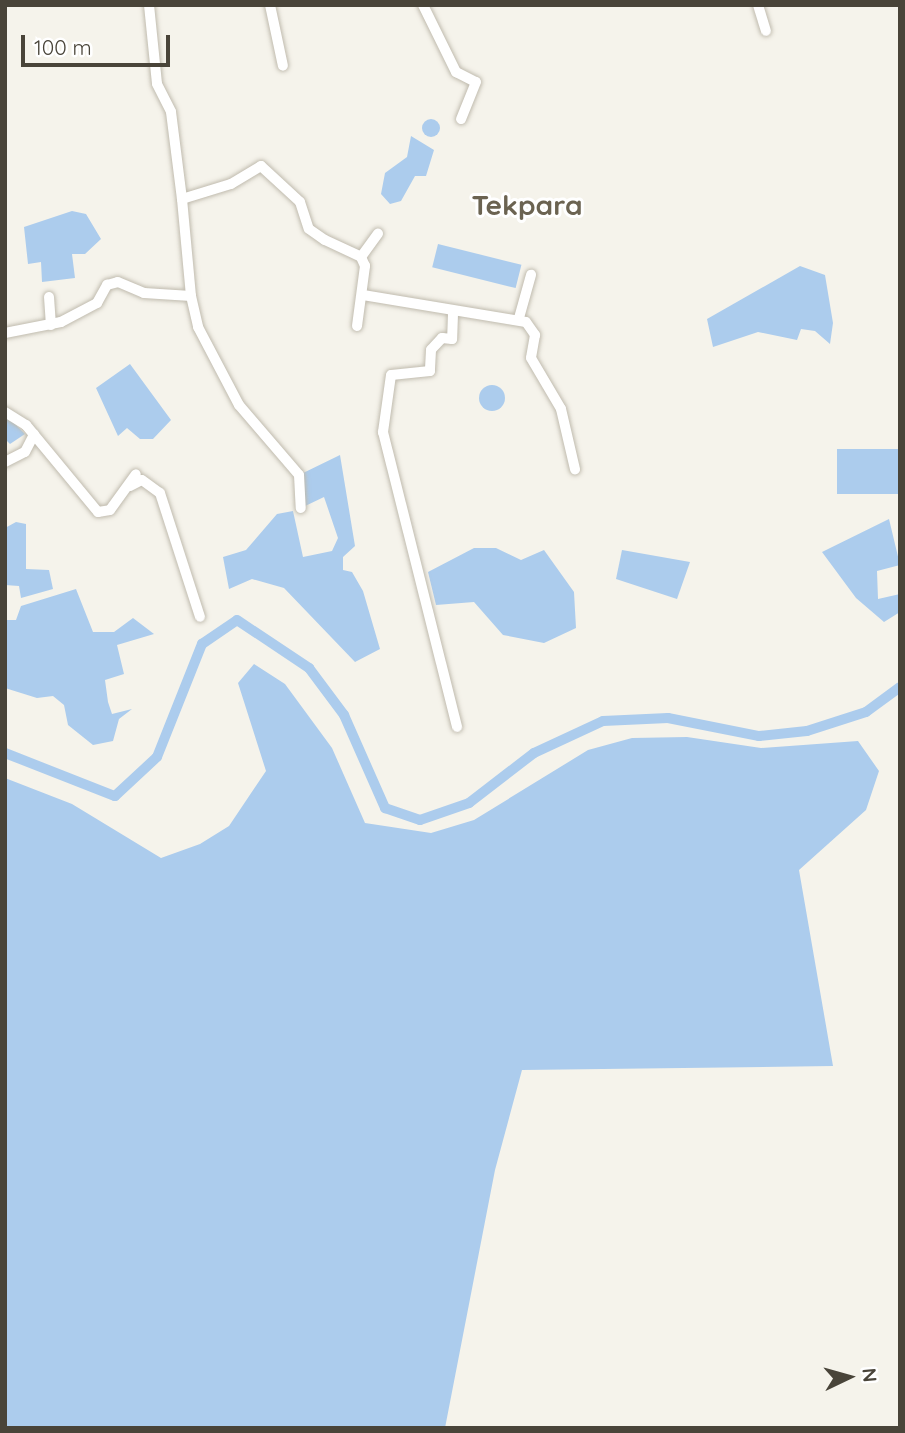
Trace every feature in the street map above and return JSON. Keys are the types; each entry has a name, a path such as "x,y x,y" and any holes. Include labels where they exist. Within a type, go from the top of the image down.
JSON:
{"street":[{"path":"149,5 157,84 171,112 191,296 198,327 239,405 299,475 301,508"},
{"path":"270,5 283,66"},
{"path":"423,5 456,72 476,82 461,120"},
{"path":"758,5 766,31"},
{"path":"181,199 231,184 261,166 300,202 309,229 360,257"},
{"path":"357,326 363,295 360,257 379,234"},
{"path":"519,317 531,275"},
{"path":"5,332 51,325 97,303 107,285 118,282 144,293 191,296"},
{"path":"363,295 453,314 519,317 534,331 531,358 561,409 575,469"},
{"path":"49,297 51,325"},
{"path":"453,314 452,339 442,338 431,350 430,371 391,375 383,432 457,727"},
{"path":"5,412 34,434 43,453 98,512 110,510 136,474"},
{"path":"5,461 25,452 34,434"},
{"path":"127,487 142,480 160,493 200,617"}],"water":[{"path":"431,119 437,122 440,128 437,134 431,137 425,134 422,128 425,122"},
{"path":"411,136 434,150 426,176 415,176 401,201 390,204 381,194 385,173 407,157"},
{"path":"72,211 86,214 101,239 85,254 72,254 75,278 42,282 41,262 28,264 24,227"},
{"path":"438,244 521,265 516,288 432,267"},
{"path":"800,266 825,275 833,323 830,344 815,331 801,329 797,340 758,332 713,347 707,319"},
{"path":"130,364 171,420 153,439 140,439 127,428 118,436 96,388"},
{"path":"492,385 501,389 505,398 501,407 492,411 483,407 479,398 483,389"},
{"path":"5,414 25,434 10,444 5,439"},
{"path":"837,449 900,449 900,494 837,494"},
{"path":"340,455 355,546 343,557 343,570 352,572 363,591 380,649 355,662 284,588 252,579 229,589 223,557 246,550 277,514 293,511 303,557 332,551 338,538 324,497 301,508 299,475"},
{"path":"889,519 900,565 877,571 878,599 900,594 900,612 884,622 856,598 822,552"},
{"path":"16,522 26,524 26,569 49,570 53,589 21,598 19,586 5,585 5,528"},
{"path":"474,548 496,548 521,560 544,550 574,592 576,628 544,643 503,635 474,602 436,605 428,572"},
{"path":"622,550 690,562 677,599 616,579"},
{"path":"76,589 93,632 114,632 133,618 154,634 117,645 124,674 105,680 108,702 112,714 132,709 119,719 113,741 93,745 68,725 64,705 53,696 37,698 5,688 5,620 16,620 21,606"},
{"path":"254,664 285,684 332,748 365,823 431,833 474,820 588,750 632,738 687,737 761,748 858,741 879,771 866,810 799,870 833,1066 522,1070 495,1170 445,1428 5,1428 5,778 72,804 161,858 200,844 229,826 266,771 238,683"}],"waterway":[{"path":"5,753 115,796 157,757 202,644 237,620 309,668 344,715 385,808 420,820 469,803 534,753 603,721 668,718 759,736 807,731 866,712 900,687"}],"district":[{"name":"Tekpara","path":"527,205"}]}
